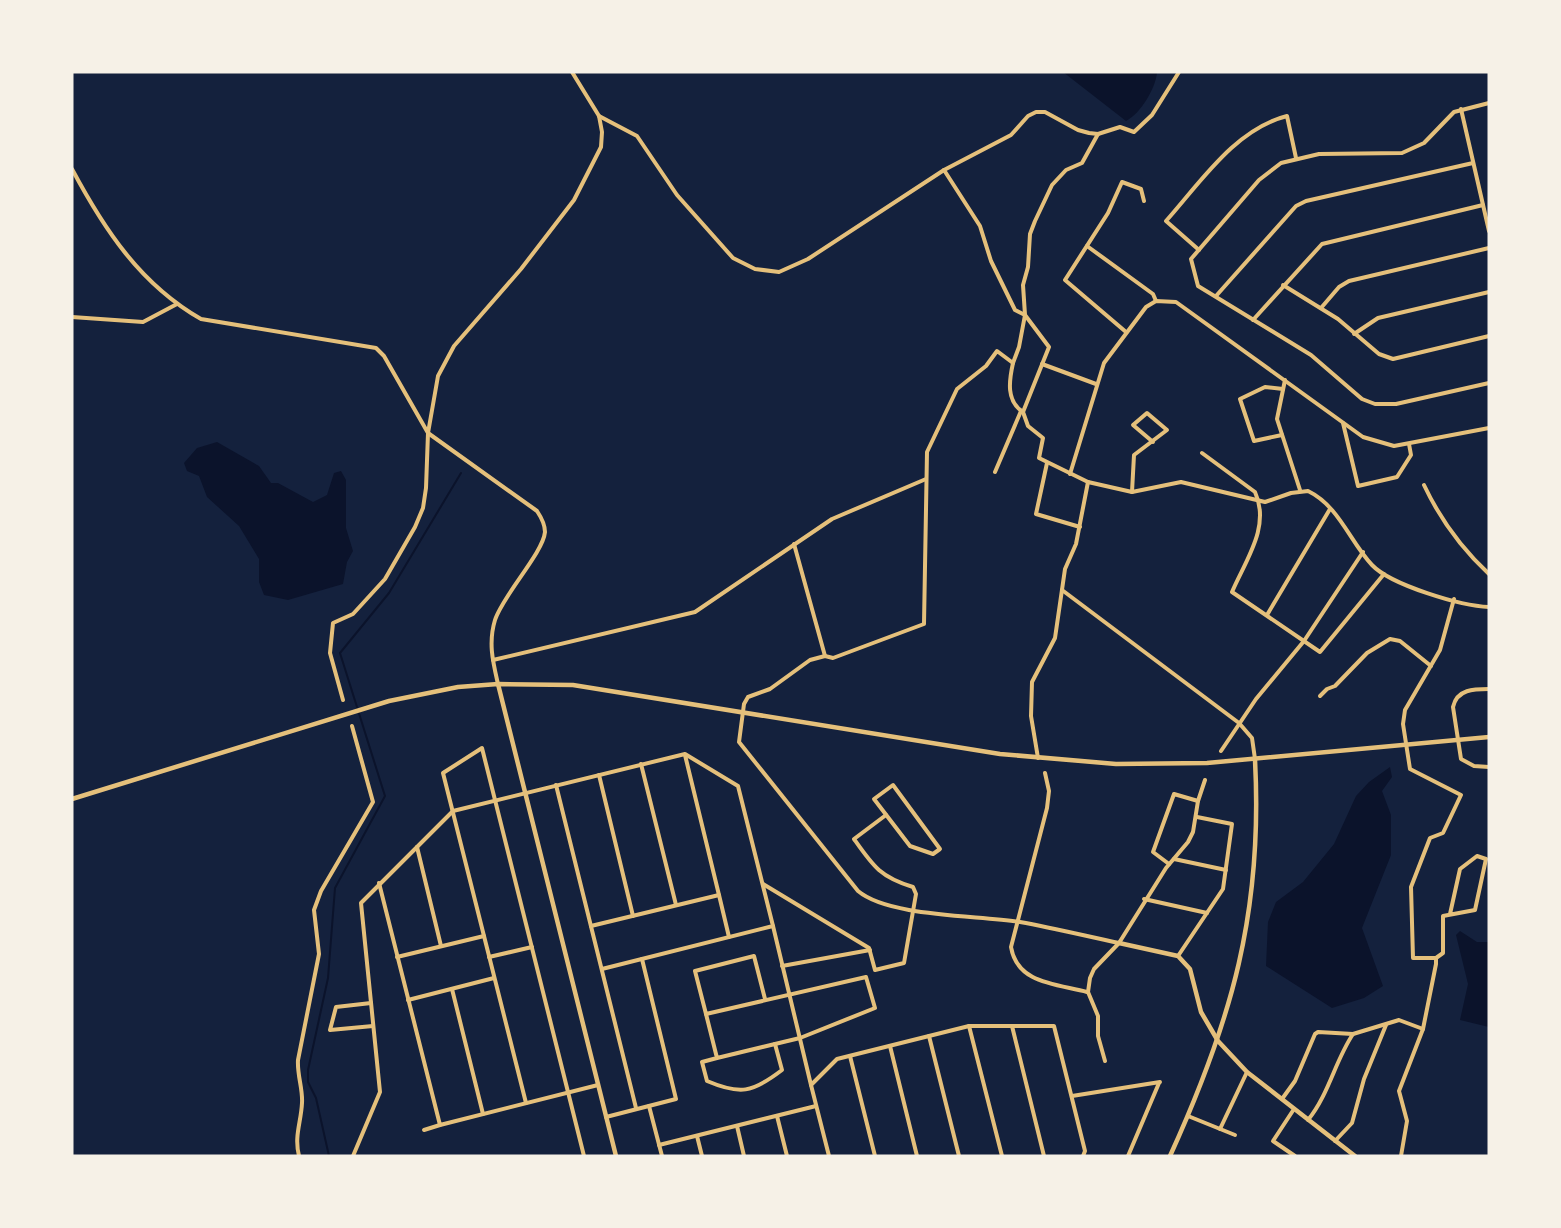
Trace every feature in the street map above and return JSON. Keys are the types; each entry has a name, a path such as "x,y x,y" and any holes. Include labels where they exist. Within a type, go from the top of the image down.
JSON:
{"street":[{"path":"344,700 330,653 333,623 353,614 385,579 415,527 423,508 428,433 438,376 454,346 522,269 574,200 600,147 602,132 599,116 572,72"},
{"path":"599,116 637,136 677,195 733,258 746,265 770,272 786,270 808,260 944,170 1011,135 1028,116 1036,112 1057,117 1078,130 1098,134 1120,127 1134,132 1152,115 1179,72"},
{"path":"1489,103 1454,112 1424,143 1402,153 1345,152 1296,158 1281,163 1259,180 1191,259 1198,286 1311,355 1362,399 1376,404 1396,404 1489,383"},
{"path":"1461,109 1489,231"},
{"path":"1199,250 1166,221 1227,152 1261,126 1287,116 1296,158"},
{"path":"1098,134 1082,163 1066,170 1052,185 1030,234 1028,267 1023,285 1025,315 1009,388 1014,405 1022,412 1028,426 1042,438 1039,458 1088,482 1132,492 1181,482 1259,501 1275,500 1300,490 1315,494 1340,518 1372,565 1384,574 1408,586 1489,606"},
{"path":"1216,296 1296,206 1306,201 1473,163"},
{"path":"72,169 107,232 145,275 177,304 201,319 376,348 384,356 428,433 537,511 544,526 543,540 496,620 490,649 616,1156"},
{"path":"944,170 980,226 991,261 1015,310 1025,315 1049,346 995,472"},
{"path":"1126,332 1065,280 1108,213 1122,182 1141,189 1144,201"},
{"path":"1253,320 1313,251 1330,240 1483,205"},
{"path":"1087,246 1153,294 1156,301"},
{"path":"1321,308 1339,287 1349,281 1489,248"},
{"path":"1283,285 1321,308 1379,354 1393,359 1489,336"},
{"path":"1354,334 1378,318 1489,292"},
{"path":"1070,474 1104,363 1146,307 1156,301 1176,302 1363,437 1376,442 1394,446 1489,428"},
{"path":"72,317 143,321 177,304"},
{"path":"1013,363 998,351 986,366 957,389 927,452 924,624 832,658 825,656 810,660 770,689 748,697 742,711 739,742 858,891 869,900 912,909 1019,922 1178,957 1190,969 1201,1012 1218,1041 1247,1072 1355,1156"},
{"path":"1042,364 1096,384"},
{"path":"1285,380 1277,419 1300,490"},
{"path":"1282,435 1254,441 1240,399 1264,387 1283,389"},
{"path":"1132,492 1134,455 1153,442 1167,430 1147,414 1133,425 1153,442"},
{"path":"1343,422 1358,486 1397,477 1411,455 1409,444"},
{"path":"1202,453 1255,492 1259,501 1261,526 1232,592 1320,652 1384,574"},
{"path":"1047,463 1036,514 1080,527"},
{"path":"493,660 695,612 832,519 926,479"},
{"path":"1038,758 1031,716 1032,682 1055,638 1065,569 1080,527 1088,482"},
{"path":"1424,485 1446,524 1464,549 1489,574"},
{"path":"1267,615 1330,509"},
{"path":"794,544 825,656"},
{"path":"1221,751 1239,723 1304,641 1363,552"},
{"path":"1062,589 1239,723 1252,738 1255,760 1257,830 1249,915 1237,978 1218,1041 1170,1156"},
{"path":"1450,914 1460,869 1477,856 1486,859 1475,910 1443,916 1443,953 1436,958 1413,958 1411,887 1430,838 1443,833 1461,795 1412,771 1403,723 1405,710 1440,650 1454,599"},
{"path":"1320,696 1327,689 1335,686 1367,653 1390,639 1400,641 1431,666"},
{"path":"72,799 389,701 458,687 498,684 573,685 1038,758 1116,764 1255,760 1489,737"},
{"path":"1489,689 1466,691 1455,700 1458,753 1466,763 1489,767"},
{"path":"299,1156 296,1136 302,1104 297,1076 298,1060 319,954 314,910 321,891 373,801 352,726"},
{"path":"526,1103 443,773 482,748 584,1156"},
{"path":"685,754 729,937"},
{"path":"353,1156 380,1092 361,903 453,811 685,754 738,786 830,1156"},
{"path":"640,765 676,905"},
{"path":"1045,773 1049,791 1047,808 1011,946 1018,967 1039,980 1088,992"},
{"path":"598,775 633,916"},
{"path":"1105,1061 1098,1036 1098,1016 1088,992 1094,969 1119,943 1144,899 1188,842 1197,818 1198,801 1205,780"},
{"path":"893,785 940,849 933,854 910,846 886,815 874,799 893,785"},
{"path":"556,786 636,1108"},
{"path":"1170,864 1153,852 1174,795 1198,801"},
{"path":"762,884 870,950 875,970 904,963 916,894 913,887 886,878 874,868 854,839 886,815"},
{"path":"1178,957 1223,889 1226,870 1232,824 1197,818"},
{"path":"416,847 441,946"},
{"path":"1174,858 1226,870"},
{"path":"379,883 440,1125"},
{"path":"591,926 719,895"},
{"path":"1144,899 1207,913"},
{"path":"602,969 773,926"},
{"path":"398,957 484,936"},
{"path":"489,957 532,947"},
{"path":"782,966 870,950"},
{"path":"717,1058 696,971 754,956 765,999"},
{"path":"1401,1156 1407,1121 1399,1091 1423,1029 1436,958"},
{"path":"606,1116 676,1099 642,959"},
{"path":"706,1014 866,977 874,1008 800,1038 775,1044 717,1058 702,1062 707,1081 732,1092 764,1084 782,1070 775,1044"},
{"path":"408,1000 494,978"},
{"path":"452,989 483,1114"},
{"path":"371,1003 336,1007 330,1030 373,1026"},
{"path":"1282,1099 1295,1081 1315,1034 1318,1032 1353,1034 1399,1020 1423,1029"},
{"path":"1335,1140 1352,1123 1364,1079 1386,1024"},
{"path":"811,1085 837,1059 969,1026 1054,1026 1085,1151 1083,1156"},
{"path":"969,1026 1002,1156"},
{"path":"1012,1026 1044,1156"},
{"path":"1308,1120 1322,1103 1343,1050 1353,1034"},
{"path":"930,1036 959,1156"},
{"path":"890,1046 917,1156"},
{"path":"850,1056 875,1156"},
{"path":"1220,1129 1247,1072"},
{"path":"1072,1096 1160,1082 1128,1156"},
{"path":"424,1130 598,1085"},
{"path":"649,1106 662,1156"},
{"path":"659,1145 816,1106"},
{"path":"1294,1109 1273,1141 1294,1156"},
{"path":"777,1116 787,1156"},
{"path":"1188,1116 1235,1135"},
{"path":"736,1126 744,1156"},
{"path":"697,1136 702,1156"}],"water":[{"path":"1063,72 1157,73 1146,100 1126,121"},
{"path":"217,442 259,466 271,483 278,483 313,502 327,495 334,473 341,471 346,480 346,528 353,551 347,562 343,584 288,600 264,595 259,582 259,559 239,526 207,497 199,476 187,471 184,463 197,448"},
{"path":"1390,767 1392,777 1382,791 1391,815 1391,855 1362,928 1383,986 1364,998 1332,1008 1266,966 1268,922 1276,902 1303,882 1334,844 1356,796 1369,782"},
{"path":"1460,931 1477,942 1489,942 1489,1027 1460,1020 1468,984 1456,935"}],"waterway":[{"path":"329,1156 316,1098 308,1082 308,1070 328,978 335,888 385,796 340,653 389,593 461,473"}]}
